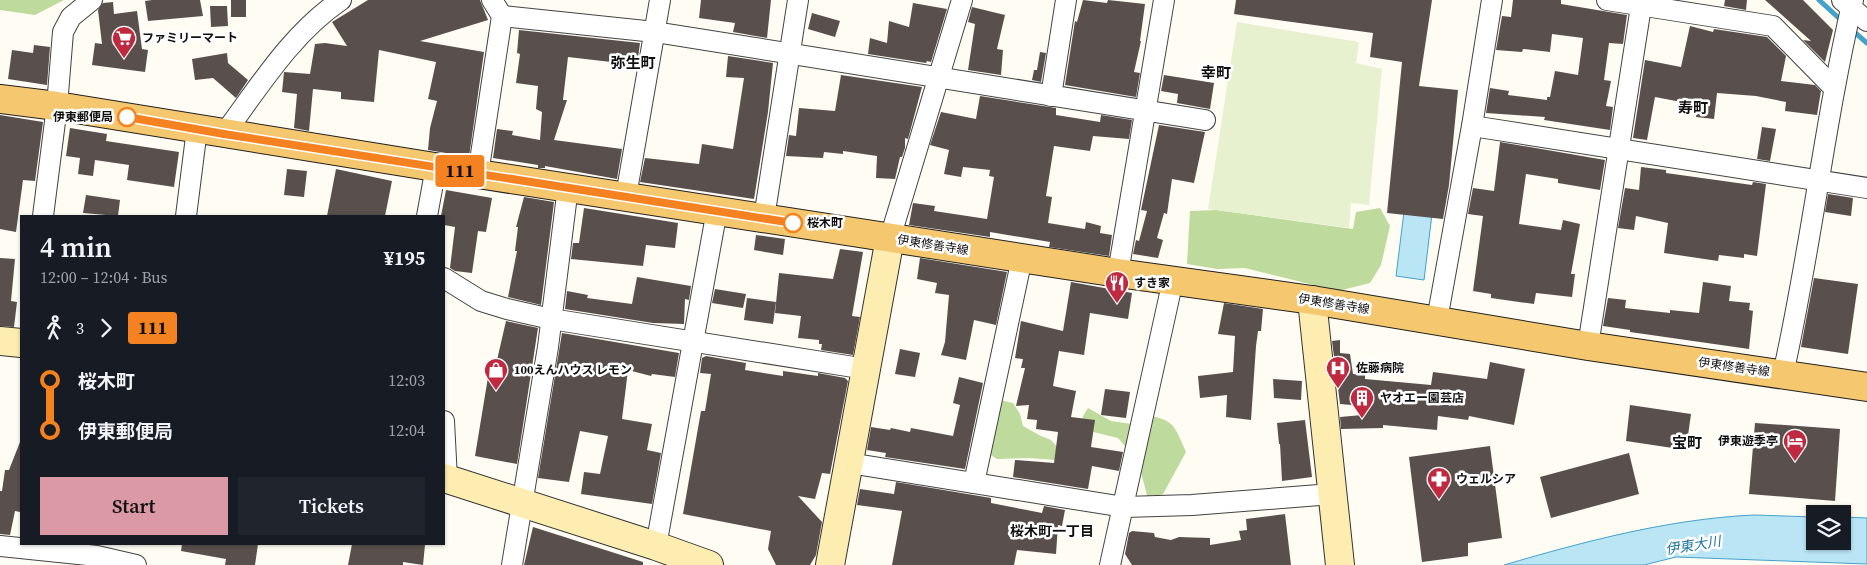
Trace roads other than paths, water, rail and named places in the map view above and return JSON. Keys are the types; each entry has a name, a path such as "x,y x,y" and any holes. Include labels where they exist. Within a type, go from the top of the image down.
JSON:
{"main road":[{"name":"伊東修善寺線","path":"0,99 57,106 478,174 1118,273 1312,300 1588,346 1867,387"}],"street":[{"path":"43,215 57,106 63,32 71,17 92,0"},
{"path":"224,134 288,47 323,12 341,0"},
{"path":"626,196 660,0"},
{"path":"764,218 798,0"},
{"path":"830,565 890,238 962,0"},
{"path":"1051,96 1066,0"},
{"path":"1118,273 1164,0"},
{"path":"1437,320 1472,126 1492,0"},
{"path":"1607,0 1641,3 1773,26 1834,88"},
{"path":"1588,346 1641,3"},
{"path":"478,174 497,8 1204,120"},
{"path":"1783,374 1798,311 1834,88 1844,38 1853,8"},
{"path":"1472,126 1867,188"},
{"path":"186,215 197,129"},
{"path":"427,215 436,167"},
{"path":"512,565 524,503 526,472 548,347 568,187"},
{"path":"656,546 717,210"},
{"path":"974,483 1022,258"},
{"path":"445,279 481,301 551,319 866,369"},
{"path":"1110,565 1173,280"},
{"path":"1312,300 1340,565"},
{"path":"0,341 20,343"},
{"path":"849,463 1124,507 1192,505 1332,494"},
{"path":"445,479 524,503 709,565"},
{"path":"0,546 99,550 136,565"}],"water":[{"path":"1404,212 1432,214 1424,280 1396,276"},
{"name":"伊東大川","path":"1754,515 1806,517 1806,550 1851,550 1851,517 1867,518 1867,564 1676,557 1644,565 1504,565 1628,532 1722,517"}],"waterway":[{"path":"1819,0 1842,21"},
{"path":"1852,30 1867,43"}],"place":[{"name":"ファミリーマート","path":"124,59"},
{"name":"伊東郵便局","path":"127,117"},
{"name":"桜木町","path":"793,223"},
{"name":"すき家","path":"1117,304"},
{"name":"佐藤病院","path":"1338,389"},
{"name":"100えんハウス レモン","path":"496,391"},
{"name":"ヤオエー園芸店","path":"1362,419"},
{"name":"伊東遊季亭","path":"1795,462"},
{"name":"ウェルシア","path":"1439,500"}],"district":[{"name":"弥生町","path":"633,63"},
{"name":"幸町","path":"1216,73"},
{"name":"寿町","path":"1693,108"},
{"name":"宝町","path":"1687,443"},
{"name":"桜木町一丁目","path":"1052,531"}]}
